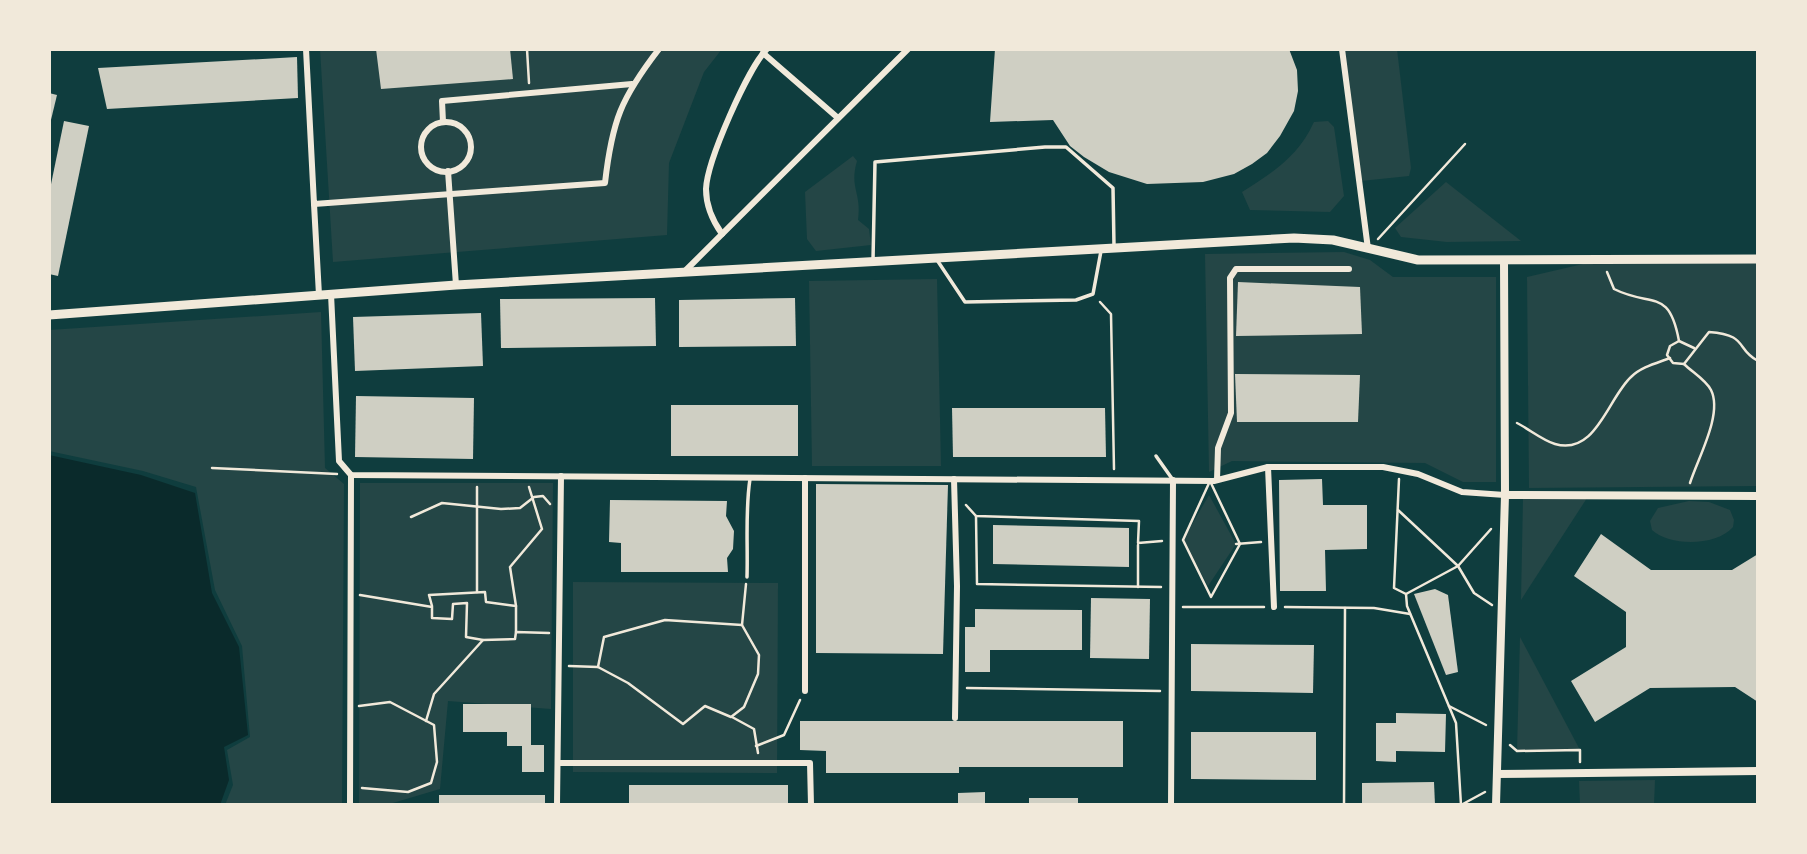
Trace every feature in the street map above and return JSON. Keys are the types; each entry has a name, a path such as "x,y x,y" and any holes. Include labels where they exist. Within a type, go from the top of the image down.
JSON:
{"main road":[{"path":"49,315 456,285 1314,238 1418,260 1758,259"}],"street":[{"path":"306,49 319,295"},
{"path":"314,204 605,183 613,128 632,84 659,49"},
{"path":"683,272 908,49"},
{"path":"1342,49 1368,249"},
{"path":"722,234 710,217 706,187 754,62 765,51 838,118"},
{"path":"443,122 442,102 632,84"},
{"path":"443,122 464,129 471,143 468,159 456,170 448,172 427,163 422,148 426,132 443,122"},
{"path":"448,172 456,285"},
{"path":"1496,805 1505,514 1504,261"},
{"path":"1213,480 1218,448 1231,413 1230,278 1236,269 1349,270"},
{"path":"331,294 339,461 351,475 348,708 350,805"},
{"path":"1268,467 1274,607"},
{"path":"351,475 1213,480 1268,467 1399,469 1462,492 1505,495 1758,496"},
{"path":"557,805 561,476"},
{"path":"805,478 805,691"},
{"path":"954,479 952,490 957,586 953,687 955,718"},
{"path":"1171,805 1169,691 1175,607 1173,480"},
{"path":"558,763 810,763 811,805"},
{"path":"1497,774 1758,771"}],"lane":[{"path":"873,262 875,162 1045,147 1066,147 1113,188 1115,248"},
{"path":"935,258 965,302 1076,300 1093,294 1101,249"},
{"path":"1156,456 1173,480"},
{"path":"747,578 749,525 745,508 751,478"}],"path":[{"path":"527,49 530,94"},
{"path":"1368,249 1465,144"},
{"path":"1600,260 1614,289 1666,306 1675,317 1679,341"},
{"path":"1093,294 1111,314 1114,480"},
{"path":"1684,364 1709,332 1727,334 1742,343 1758,362"},
{"path":"1679,341 1694,348"},
{"path":"1679,341 1670,346 1670,358 1673,363 1684,364 1710,388 1715,402 1715,418 1701,447 1686,496"},
{"path":"1505,415 1554,444 1570,445 1582,442 1597,426 1633,374 1670,358"},
{"path":"212,468 351,475"},
{"path":"1399,469 1394,588 1406,594"},
{"path":"477,476 477,592"},
{"path":"516,606 486,602 485,592 429,595 432,618 452,619 453,604 467,603 466,637 484,640 515,639 516,606 510,567 542,529 534,497 523,476"},
{"path":"1183,540 1213,480"},
{"path":"1210,597 1238,544 1213,480"},
{"path":"952,490 976,516 977,584 1174,587"},
{"path":"411,517 442,503 501,509 520,508 534,497 543,496 561,518"},
{"path":"1398,509 1458,566 1474,593 1484,603 1502,609"},
{"path":"1406,594 1458,566 1505,514"},
{"path":"976,516 1139,520 1138,587"},
{"path":"1138,543 1183,540"},
{"path":"1183,540 1210,597 1210,608"},
{"path":"1238,544 1271,541"},
{"path":"731,717 744,708 758,674 759,655 742,625 747,578"},
{"path":"349,594 432,607"},
{"path":"1406,594 1410,614 1456,723 1461,805 1473,801 1491,788 1497,774"},
{"path":"1175,607 1374,608 1410,614"},
{"path":"1344,805 1345,608"},
{"path":"598,667 604,638 665,620 742,625"},
{"path":"516,632 559,634"},
{"path":"426,721 434,694 484,640"},
{"path":"559,665 598,667 628,683 683,724 705,706 731,717 754,729 759,763"},
{"path":"953,687 1169,691"},
{"path":"757,747 784,736 805,691"},
{"path":"348,708 390,702 434,725 437,762 432,783 408,792 348,788"},
{"path":"1449,706 1499,733 1517,751 1580,750 1581,773"}],"shaded area":[{"path":"320,49 722,49 704,72 669,163 667,235 333,262"},
{"path":"1344,49 1397,49 1411,168 1409,176 1361,181"},
{"path":"1328,121 1334,127 1344,196 1330,212 1250,210 1242,192 1292,154 1314,122"},
{"path":"853,156 857,161 854,178 858,220 869,229 871,245 816,251 807,239 805,192"},
{"path":"1446,182 1521,241 1447,242 1401,237 1395,228"},
{"path":"1344,252 1370,260 1393,277 1496,277 1496,482 1463,482 1425,463 1232,461 1209,472 1205,254"},
{"path":"1600,260 1758,261 1758,486 1529,488 1527,277"},
{"path":"937,279 941,466 812,466 809,281"},
{"path":"321,312 325,468 344,484 342,805 225,805 233,785 227,750 250,737 242,646 215,590 196,487 143,471 49,451 49,330"},
{"path":"49,455 141,475 195,493 212,593 239,647 248,735 224,747 229,780 220,805 49,805"},
{"path":"360,483 553,483 551,709 448,701 440,789 386,805 359,805"},
{"path":"1209,495 1236,544 1208,586 1183,540"},
{"path":"1523,498 1587,498 1521,600"},
{"path":"1689,501 1709,502 1730,510 1734,520 1733,527 1716,538 1693,542 1670,539 1652,530 1650,521 1658,508"},
{"path":"573,582 778,583 777,773 573,772"},
{"path":"1520,637 1580,750 1517,751"},
{"path":"1655,780 1654,805 1580,805 1579,781"}],"building":[{"path":"376,49 510,49 513,79 381,89"},
{"path":"995,49 1289,49 1297,70 1298,91 1294,111 1280,136 1267,153 1252,164 1234,174 1203,182 1147,184 1109,172 1084,157 1070,146 1053,120 990,122"},
{"path":"297,57 298,98 107,109 98,68"},
{"path":"49,93 57,95 50,124 49,124"},
{"path":"64,121 89,126 58,276 49,274 49,194"},
{"path":"1238,282 1360,287 1362,334 1236,336"},
{"path":"655,298 656,346 501,348 500,299"},
{"path":"795,298 796,346 679,347 679,300"},
{"path":"481,313 483,366 355,371 353,317"},
{"path":"1235,374 1360,375 1358,422 1237,422"},
{"path":"356,396 474,398 473,459 355,457"},
{"path":"671,405 798,405 798,456 671,456"},
{"path":"952,408 1105,408 1106,457 953,457"},
{"path":"1322,479 1323,505 1367,505 1367,549 1325,550 1326,591 1280,591 1279,480"},
{"path":"816,484 948,485 943,654 816,653"},
{"path":"610,500 727,501 726,516 734,531 733,549 727,558 728,572 621,572 621,543 609,542"},
{"path":"993,525 1129,528 1129,567 993,564"},
{"path":"1601,534 1651,570 1732,570 1758,554 1758,702 1735,687 1650,688 1595,722 1571,681 1626,647 1626,612 1574,576"},
{"path":"1435,589 1448,595 1458,672 1446,675 1414,594"},
{"path":"1091,598 1150,599 1149,659 1090,658"},
{"path":"975,609 1082,610 1082,650 990,650 990,672 965,672 965,627 975,627"},
{"path":"1191,644 1314,645 1313,693 1191,691"},
{"path":"463,704 531,704 531,745 544,745 544,772 522,772 522,746 507,746 507,732 463,732"},
{"path":"1396,713 1446,714 1445,752 1396,751 1396,762 1376,761 1376,723 1396,723"},
{"path":"800,721 1123,721 1123,767 959,767 959,773 826,773 826,751 800,750"},
{"path":"1191,732 1316,732 1316,780 1191,779"},
{"path":"1434,782 1435,805 1362,805 1362,783"},
{"path":"629,785 788,785 788,805 629,805"},
{"path":"985,792 985,805 958,805 958,793"},
{"path":"439,795 545,795 545,805 439,805"},
{"path":"1029,798 1078,798 1078,805 1029,805"}]}
